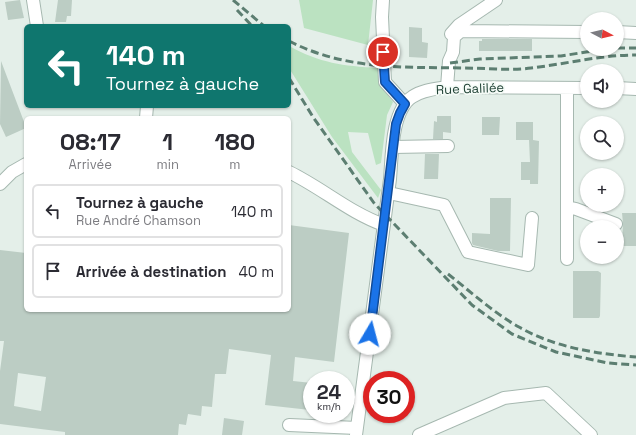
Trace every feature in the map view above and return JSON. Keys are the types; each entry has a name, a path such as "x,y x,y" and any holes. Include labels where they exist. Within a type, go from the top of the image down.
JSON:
{"street":[{"path":"33,0 37,24"},
{"path":"289,426 357,432 396,124 405,104 385,82 382,17 383,0"},
{"path":"447,87 449,61 447,52 448,39 452,32 478,11 496,0"},
{"path":"449,61 453,52 454,37 461,31 580,32"},
{"path":"624,32 636,33"},
{"name":"Rue Galilée","path":"405,104 411,98 420,93 431,89 447,87 580,88"},
{"path":"566,88 567,259"},
{"path":"624,88 636,88"},
{"path":"393,147 448,146"},
{"path":"0,184 12,172 24,165"},
{"path":"291,173 310,182 365,218 384,225"},
{"path":"388,193 444,205 468,252 528,265 532,218"},
{"path":"567,207 576,208 606,220"},
{"path":"418,435 504,398 546,393 591,435"}],"green space":[{"path":"299,0 373,0 368,45 304,28"},
{"path":"291,47 300,52 332,63 378,68 379,84 393,102 387,115 381,163 376,165 368,133 348,132 352,152 381,190 378,198 332,137 291,71"}],"building":[{"path":"20,0 24,18 8,20 5,2"},
{"path":"58,0 72,0 71,16 67,16 66,22 55,22"},
{"path":"409,27 422,28 422,42 428,43 427,58 409,57"},
{"path":"482,39 532,39 532,51 479,51 479,41 482,41"},
{"path":"1,61 24,122 24,129 6,137 0,124"},
{"path":"437,116 451,116 451,133 443,132 443,139 433,139 434,121 437,122"},
{"path":"482,117 500,117 499,135 482,135"},
{"path":"516,122 533,122 533,140 539,141 538,184 530,184 530,180 521,180 521,162 530,162 529,140 516,140"},
{"path":"425,154 439,154 438,179 424,179"},
{"path":"490,198 511,198 510,251 498,251 473,245 472,243 472,233 490,234"},
{"path":"622,213 636,213 636,246 624,246 624,220 623,220"},
{"path":"291,225 349,233 334,362 295,357 293,381 303,382 303,409 265,405 271,355 229,349 226,374 215,374 212,407 202,406 201,416 188,414 186,425 179,424 178,435 65,435 65,432 0,424 0,371 4,341 0,341 0,250 24,253 24,312 291,312","holes":["18,373 46,377 41,411 14,406"]},
{"path":"573,271 598,271 601,273 599,318 573,318"},
{"path":"224,418 244,421 242,435 222,435"}],"railway":[{"path":"233,0 262,24"},
{"path":"237,10 250,24"},
{"path":"291,42 331,57 353,62 397,67 523,69 596,58 636,55"},
{"path":"624,48 636,48"},
{"path":"450,63 480,59 561,56 580,53"},
{"path":"291,81 313,117 374,203 472,305 512,334 556,352 608,363 636,365"},
{"path":"448,274 501,315 532,334 546,340 576,348 606,354 636,357"}],"route":[{"path":"370,334 396,124 405,104 385,82 383,52"}]}
